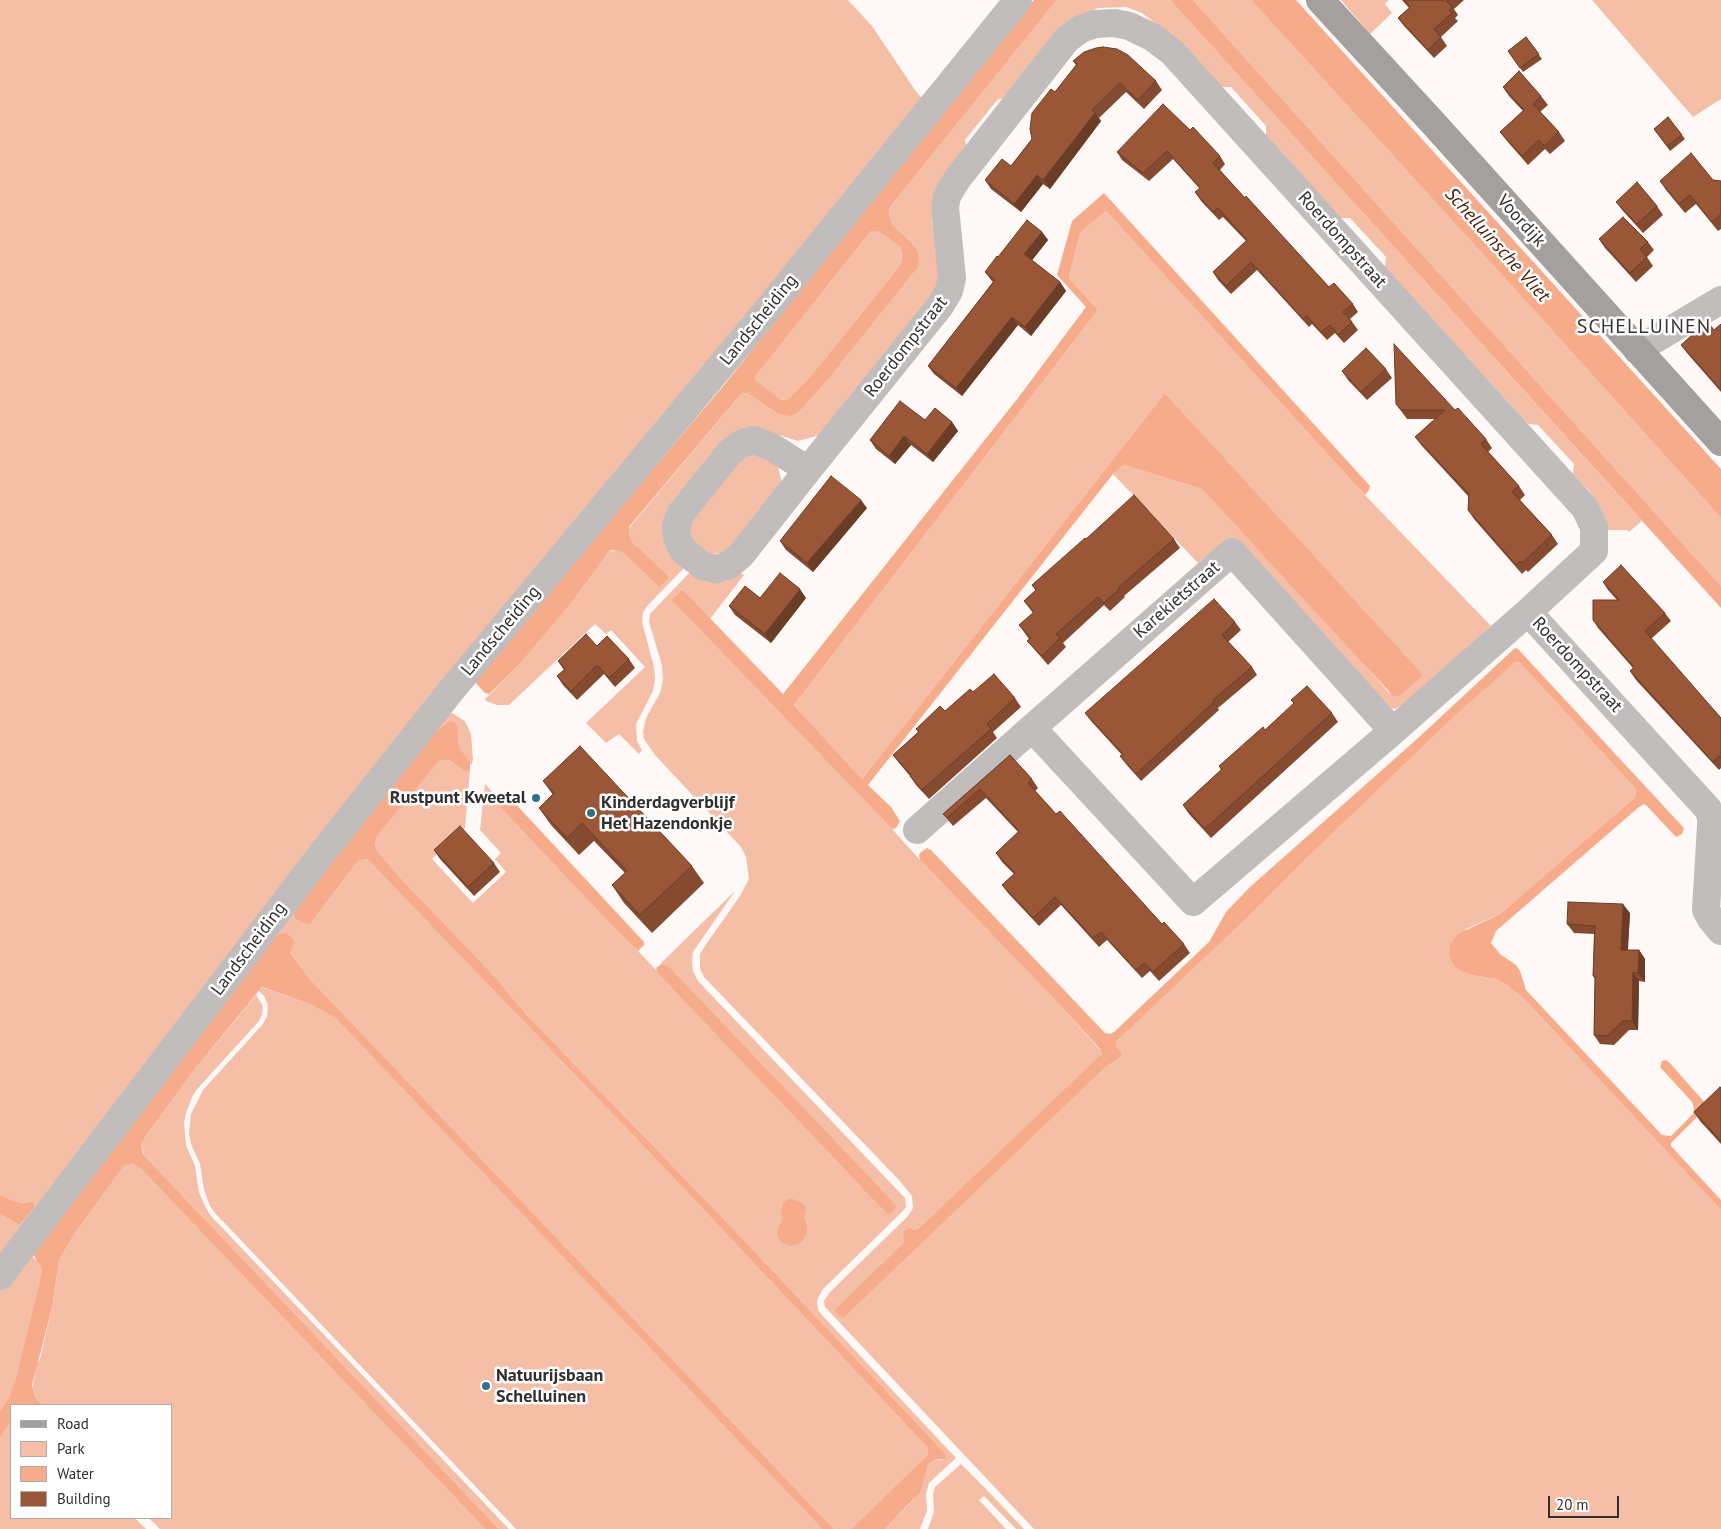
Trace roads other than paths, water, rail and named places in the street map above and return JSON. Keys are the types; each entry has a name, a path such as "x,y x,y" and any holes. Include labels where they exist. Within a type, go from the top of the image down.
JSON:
{"street":[{"name":"Landscheiding","path":"0,1276 320,856 437,709 774,302 1018,0"},
{"name":"Voordijk","path":"1320,0 1721,442"},
{"name":"Roerdompstraat","path":"808,470 772,447 754,440 741,444 722,460 681,513 676,526 677,538 683,550 703,566 716,569 728,565 741,555 940,306 949,291 952,278 944,207 947,196 958,178 1067,39 1081,29 1095,24 1115,22 1129,26 1152,37 1172,52 1585,508 1594,528 1594,551 1528,612 1708,809 1711,825 1706,910 1721,931"},
{"path":"1637,350 1721,300"},
{"name":"Karekietstraat","path":"917,830 1232,552 1393,731"},
{"path":"1032,728 1193,902 1393,731 1528,612"}],"water":[{"path":"1034,0 1057,0 890,207 889,214 892,224 918,251 919,265 831,376 800,411 791,416 778,414 747,393 741,394 629,527 630,539 669,578 658,586 621,551 612,550 569,606 518,666 489,694 485,693 474,681 724,385","holes":["871,231 878,231 900,247 902,252 901,263 810,377 788,399 780,399 755,380 755,377"]},
{"path":"1170,0 1193,0 1721,586 1721,608"},
{"name":"Schelluinsche Vliet","path":"1251,0 1296,0 1721,469 1721,518 1531,307"},
{"path":"1104,193 1370,486 1369,490 1365,495 1362,492 1106,211 1080,233 1069,278 1098,310 794,705 862,779 1165,393 1423,675 1402,694 1394,697 1202,489 1124,465 1113,474 868,785 891,807 900,821 896,828 892,829 671,600 682,589 783,694 1018,398 1086,307 1057,275 1072,221"},
{"path":"1515,648 1518,649 1684,828 1682,834 1676,837 1644,804 1496,931 1491,943 1500,954 1516,965 1526,990 1662,1135 1671,1136 1693,1114 1694,1108 1692,1102 1660,1067 1662,1061 1666,1060 1669,1062 1706,1104 1706,1108 1671,1143 1671,1146 1721,1200 1721,1210 1526,1001 1507,985 1496,979 1472,975 1462,971 1455,967 1451,959 1449,953 1450,945 1458,934 1500,914 1634,798 1636,794 1635,788 1519,662 1515,662 1456,715 1244,921 1116,1042 1116,1046 1123,1055 1106,1067 845,1317 841,1317 835,1311 904,1242 903,1232 909,1228 915,1230 919,1228 1102,1054 1100,1049 1058,1003 920,860 920,853 927,848 931,850 1105,1033 1110,1034 1209,942 1226,912 1250,887 1417,739"},
{"path":"450,720 458,726 459,747 470,762 470,770 466,772 449,760 438,762 377,836 375,844 377,850 395,872 497,979 525,1013 720,1215 945,1453 946,1457 944,1459 934,1460 928,1465 920,1492 885,1529 851,1529 928,1454 927,1447 650,1153 367,859 358,861 310,924 295,918 293,909 434,733"},
{"path":"500,794 512,800 644,942 644,945 638,951 495,802 495,795"},
{"path":"284,933 289,935 295,942 290,952 309,978 834,1529 822,1529 335,1017 312,1005 262,987 191,1074 141,1143 143,1154 499,1529 485,1529 141,1169 133,1164 124,1166 75,1233 59,1261 52,1308 32,1385 34,1395 41,1404 10,1404 10,1423 0,1439 0,1411 10,1395 16,1379 42,1271 34,1254 277,935"},
{"path":"662,964 669,967 895,1204 896,1207 891,1213 888,1214 865,1191 657,972 656,968"},
{"path":"0,1195 17,1202 33,1201 34,1207 19,1225 0,1214"},
{"path":"788,1199 793,1199 805,1205 806,1210 804,1217 807,1234 801,1243 791,1246 781,1242 777,1235 778,1227 783,1217 781,1212 783,1203"}],"place":[{"name":"Rustpunt Kweetal","path":"536,798"},
{"name":"Kinderdagverblijf Het Hazendonkje","path":"591,813"},
{"name":"Natuurijsbaan Schelluinen","path":"486,1386"}],"district":[{"name":"SCHELLUINEN","path":"1644,327"}]}
